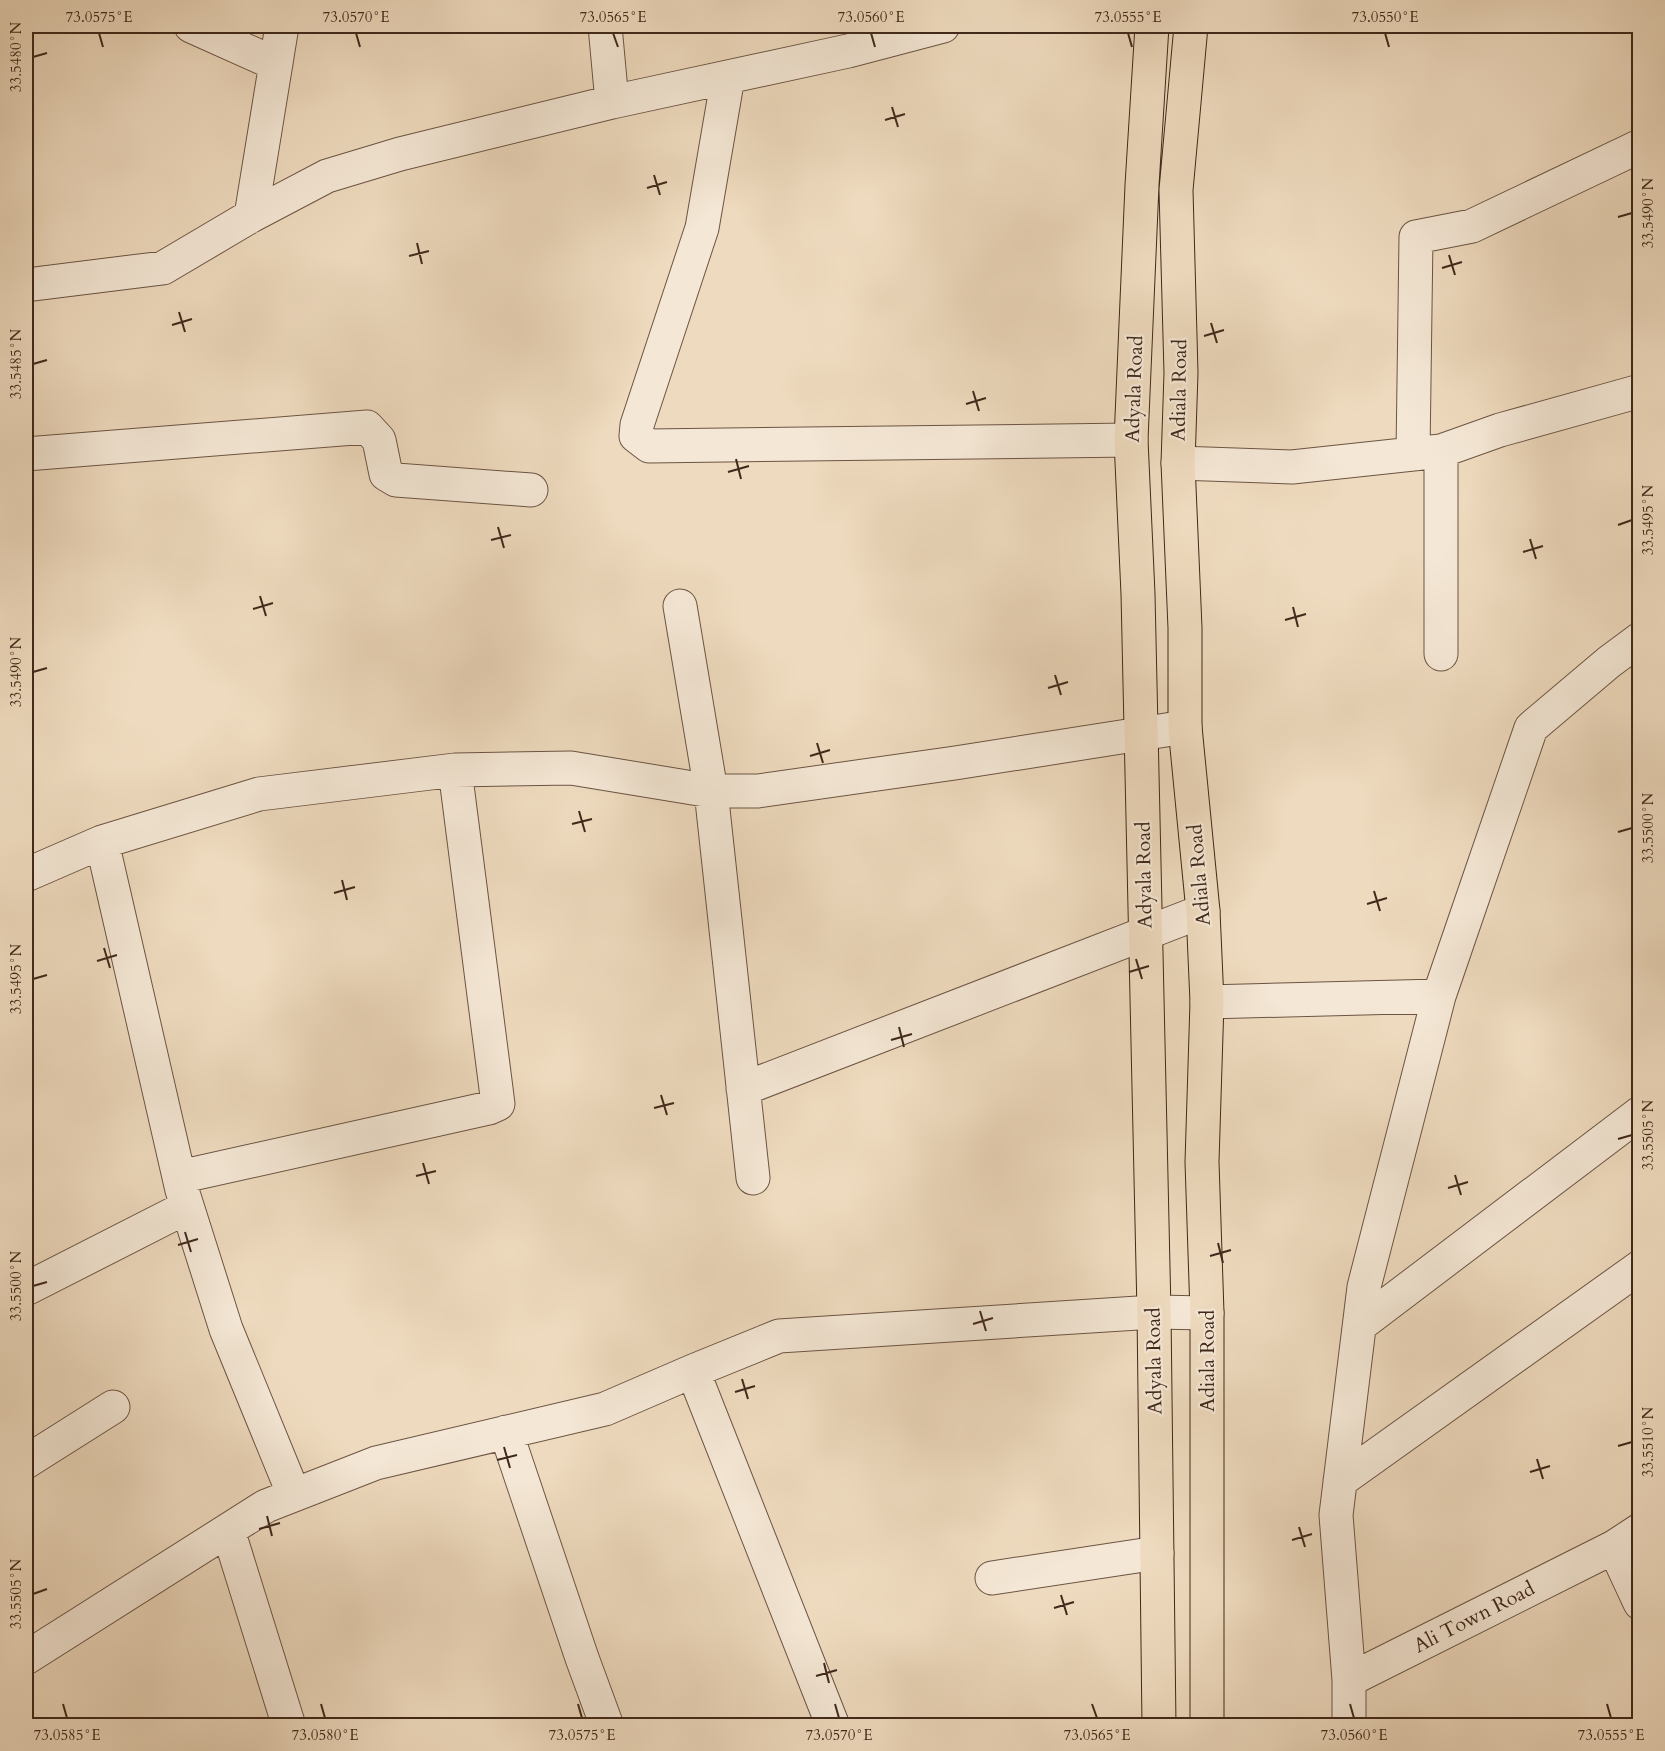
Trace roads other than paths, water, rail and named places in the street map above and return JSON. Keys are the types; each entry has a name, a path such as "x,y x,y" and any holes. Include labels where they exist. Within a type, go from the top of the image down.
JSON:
{"main road":[{"name":"Adyala Road","path":"1152,26 1142,185 1131,440 1138,594 1154,1312 1159,1725"},
{"name":"Adiala Road","path":"1191,26 1176,190 1181,373 1178,463 1185,628 1185,727 1203,911 1207,1002 1202,1162 1207,1313 1207,1725"}],"street":[{"path":"191,26 276,64"},
{"path":"251,216 282,26"},
{"path":"605,26 612,102"},
{"path":"26,285 163,268 251,216 327,176 400,154 612,102 848,51 943,26"},
{"path":"728,77 702,228 637,425 636,436 648,446 1131,440"},
{"path":"1441,654 1427,453 1416,237 1472,226 1640,146"},
{"path":"1178,463 1292,467 1427,453 1640,391"},
{"path":"26,454 367,427 379,440 386,474 396,480 531,490"},
{"path":"680,606 711,791 753,1178"},
{"path":"1349,1725 1349,1680 1336,1515 1340,1481 1364,1287 1439,996 1531,728 1640,639"},
{"path":"26,874 102,842 260,794 455,770 571,768 711,791 758,791 1185,727"},
{"path":"26,1289 183,1192 498,1104 455,770"},
{"path":"102,842 183,1192 226,1329 294,1495"},
{"path":"743,1089 1203,911"},
{"path":"1207,1002 1439,996"},
{"path":"1360,1325 1640,1113"},
{"path":"1340,1481 1640,1267"},
{"path":"26,1658 266,1506 376,1463 605,1409 779,1336 1154,1312 1207,1313"},
{"path":"693,1371 832,1725"},
{"path":"26,1462 113,1407"},
{"path":"506,1432 582,1658 607,1725"},
{"path":"228,1530 289,1725"},
{"path":"1627,1539 1640,1603"},
{"name":"Ali Town Road","path":"1349,1680 1627,1539"},
{"path":"992,1578 1157,1553"}]}
